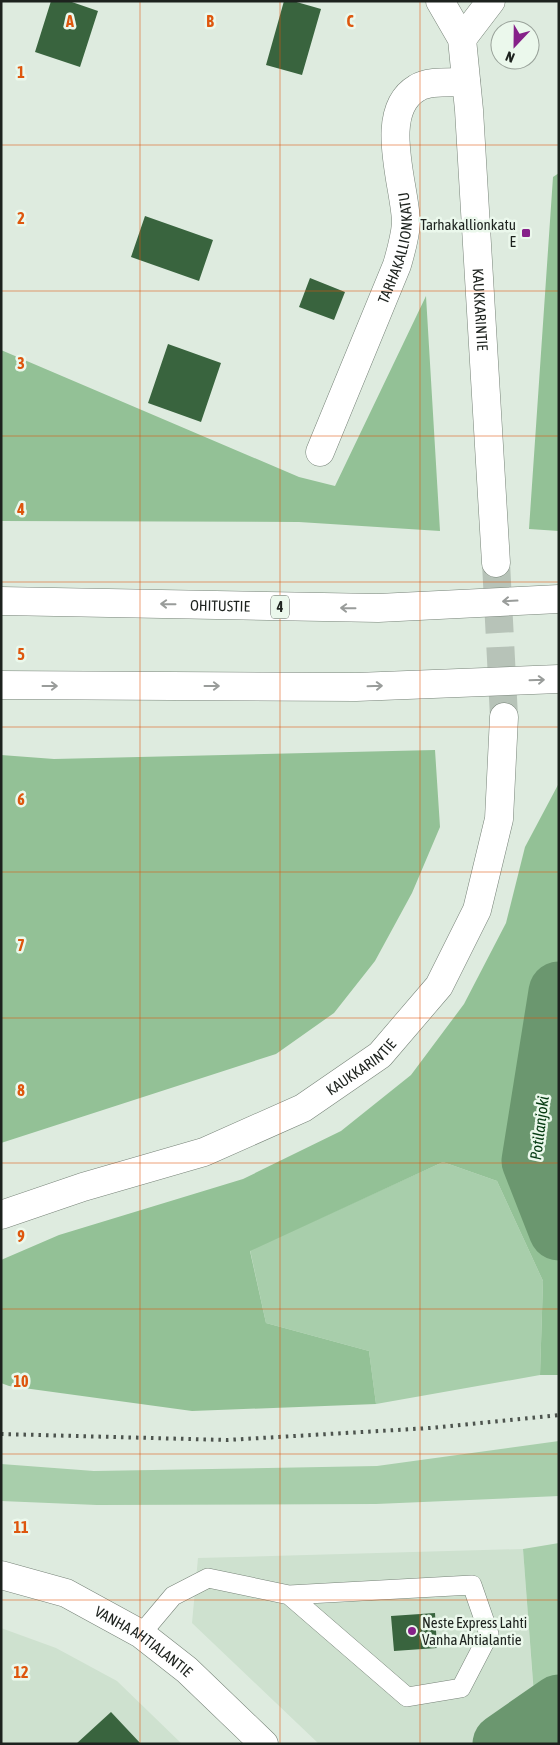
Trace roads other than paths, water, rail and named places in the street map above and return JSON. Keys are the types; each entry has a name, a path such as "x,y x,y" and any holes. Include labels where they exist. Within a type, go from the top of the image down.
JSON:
{"main road":[{"name":"KAUKKARINTIE","path":"440,1 462,39 496,563"},
{"path":"462,39 491,1"},
{"name":"TARHAKALLIONKATU","path":"320,452 397,265 404,243 406,222 395,154 398,115 404,99 417,88 430,84 466,82"},
{"name":"OHITUSTIE","path":"1,601 378,608 559,599"},
{"path":"1,685 356,687 559,680"},
{"name":"KAUKKARINTIE","path":"1,1215 83,1187 204,1152 303,1108 380,1055 439,986 477,910 499,819 504,717"},
{"name":"VANHA AHTIALANTIE","path":"1,1574 66,1593 141,1634 187,1670 264,1744"}],"lane":[{"path":"141,1634 173,1596 208,1578 289,1595 472,1586 489,1634 461,1688 407,1697 289,1595"}],"waterway":[{"name":"Potilanjoki","path":"559,992 532,1161 559,1230"},
{"name":"Potilanjoki","path":"503,1744 559,1705"}],"tunnel":[{"path":"496,563 504,717"}],"railway":[{"path":"1,1434 227,1440 430,1428 559,1415"}],"place":[{"name":"Tarhakallionkatu E","path":"526,233"},
{"name":"Neste Express Lahti Vanha Ahtialantie","path":"412,1631"}]}
